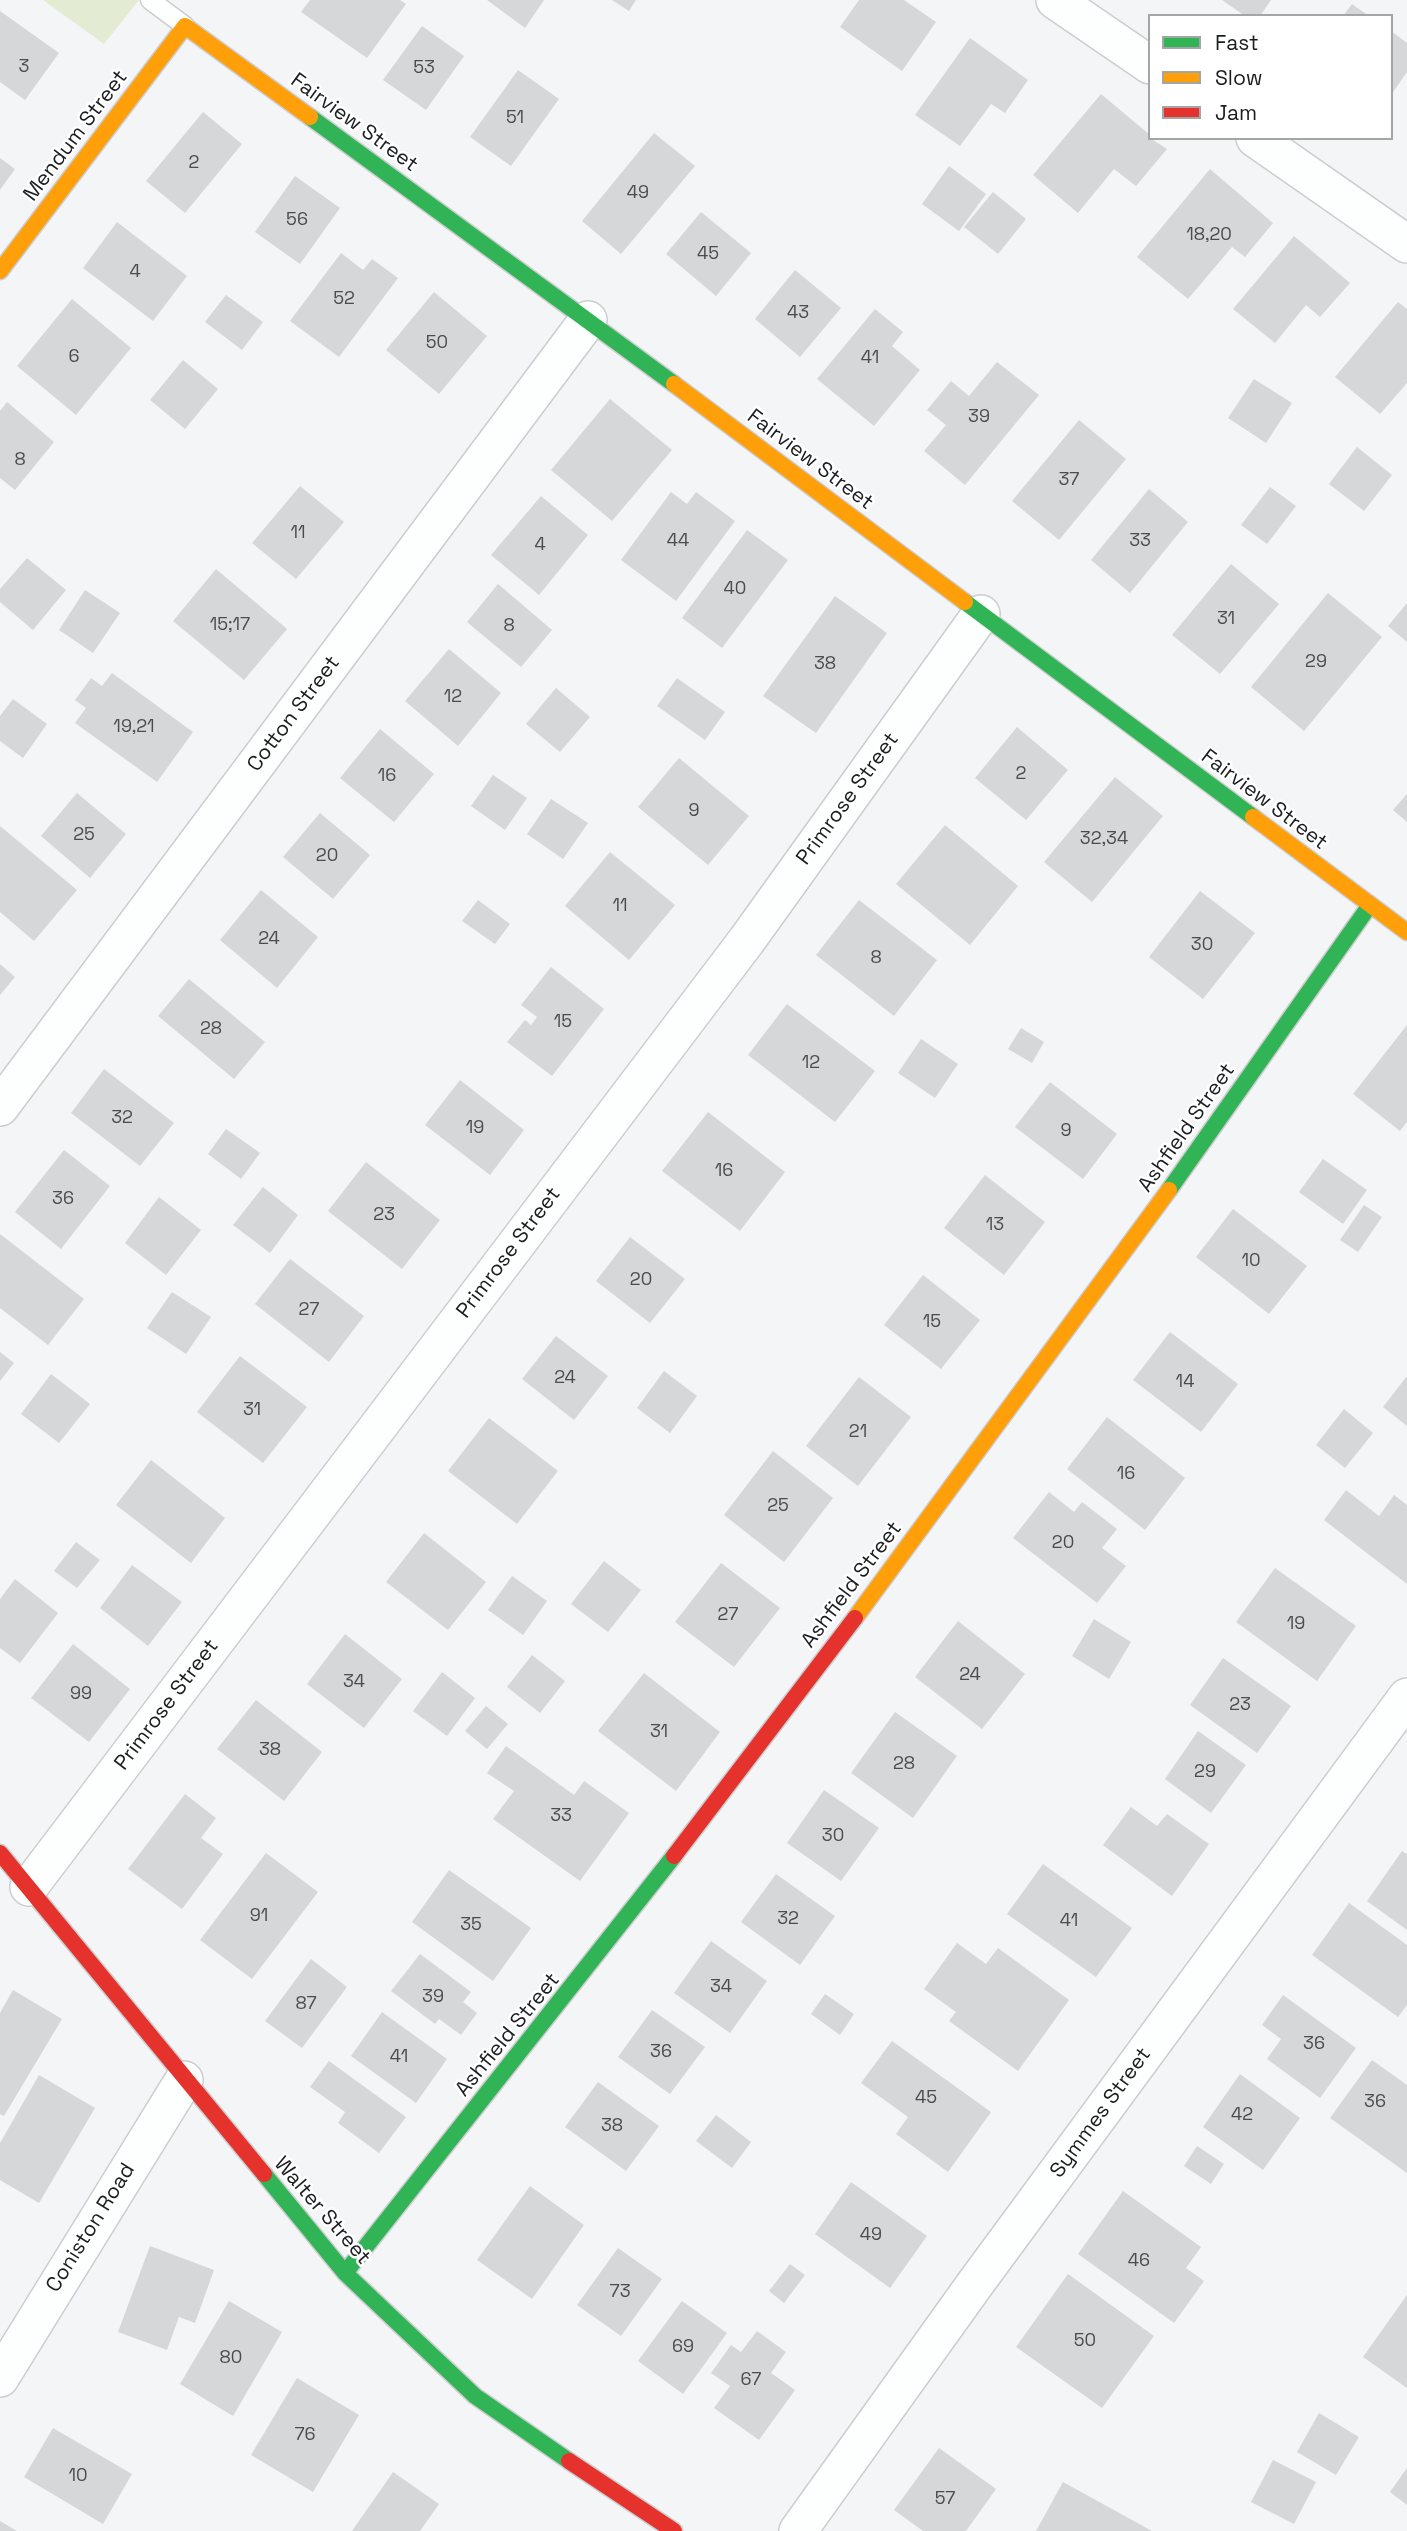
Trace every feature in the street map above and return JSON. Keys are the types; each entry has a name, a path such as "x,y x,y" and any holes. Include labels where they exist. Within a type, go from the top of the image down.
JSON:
{"street":[{"path":"1055,0 1148,64"},
{"name":"Mendum Street","path":"0,271 185,26"},
{"name":"Fairview Street","path":"185,26 588,320 1407,933"},
{"path":"1258,140 1407,244"},
{"name":"Cotton Street","path":"0,1107 588,320"},
{"name":"Primrose Street","path":"29,1888 738,951 981,614"},
{"name":"Ashfield Street","path":"345,2273 614,1936 857,1615 1138,1234 1370,905"},
{"name":"Symmes Street","path":"798,2531 975,2284 1407,1697"},
{"name":"Walter Street","path":"0,1853 345,2273 475,2396 662,2528"},
{"name":"Coniston Road","path":"0,2378 184,2080"}],"lane":[{"path":"150,0 185,26"}],"green space":[{"path":"43,0 139,0 104,44"}],"building":[{"path":"310,0 400,0 406,4 367,58 301,12"},
{"path":"487,0 544,0 525,28"},
{"path":"612,0 636,0 629,11"},
{"path":"859,0 904,0 936,22 902,71 840,27"},
{"path":"1222,0 1271,0 1261,14 1242,14"},
{"path":"1352,4 1366,14 1344,14"},
{"path":"0,11 59,53 25,100 0,82"},
{"path":"422,26 464,56 426,110 383,80"},
{"path":"1393,32 1407,43 1407,72 1393,92"},
{"path":"970,38 1028,80 1005,113 991,104 960,146 915,115"},
{"path":"518,70 559,99 511,166 470,137"},
{"path":"1101,94 1148,133 1148,140 1153,140 1167,149 1136,186 1114,169 1078,213 1033,175"},
{"path":"203,112 242,144 185,213 146,181"},
{"path":"654,133 695,166 621,254 582,221"},
{"path":"0,158 15,169 0,190"},
{"path":"949,166 986,194 959,231 922,204"},
{"path":"1210,169 1273,223 1245,257 1232,247 1188,299 1137,257"},
{"path":"295,176 340,208 300,264 255,232"},
{"path":"993,192 1026,219 998,254 964,227"},
{"path":"701,212 751,253 716,296 666,254"},
{"path":"117,222 187,276 153,321 83,268"},
{"path":"1294,236 1350,283 1320,317 1306,305 1275,343 1233,309"},
{"path":"341,253 363,270 372,259 398,278 339,357 290,321"},
{"path":"795,270 841,308 800,357 755,319"},
{"path":"434,292 487,336 439,394 386,350"},
{"path":"226,295 263,322 242,350 205,322"},
{"path":"72,299 131,348 76,415 17,366"},
{"path":"1398,302 1407,309 1407,383 1380,414 1335,377"},
{"path":"875,309 903,332 892,346 920,370 874,426 817,379"},
{"path":"183,360 218,389 185,429 150,400"},
{"path":"997,362 1039,395 965,485 924,451 946,425 927,410 951,381 969,396"},
{"path":"1254,379 1292,403 1266,443 1228,418"},
{"path":"610,399 672,450 612,521 551,470"},
{"path":"7,402 54,442 15,490 0,478 0,411"},
{"path":"1079,420 1126,459 1059,540 1012,501"},
{"path":"1357,447 1392,475 1364,511 1329,484"},
{"path":"300,486 344,522 296,579 252,543"},
{"path":"1270,487 1296,506 1267,544 1241,525"},
{"path":"1149,489 1188,522 1130,593 1091,560"},
{"path":"671,492 687,504 696,492 735,521 676,601 621,560"},
{"path":"541,496 588,535 539,595 491,555"},
{"path":"747,530 788,560 722,648 682,618"},
{"path":"27,558 66,590 33,630 0,602 0,589"},
{"path":"1231,564 1279,604 1220,674 1172,635"},
{"path":"216,569 287,629 244,680 173,621"},
{"path":"498,584 552,630 521,667 467,622"},
{"path":"85,590 120,613 93,653 59,630"},
{"path":"1328,593 1382,637 1304,731 1251,687"},
{"path":"835,596 887,633 816,733 763,696"},
{"path":"1407,603 1407,642 1388,626"},
{"path":"449,649 501,693 458,746 405,701"},
{"path":"112,673 193,732 157,782 75,723 86,708 75,700 91,678 102,686"},
{"path":"677,678 725,712 705,740 657,706"},
{"path":"556,688 590,717 560,752 526,724"},
{"path":"13,699 47,724 23,758 0,741 0,716"},
{"path":"1017,727 1068,770 1026,820 975,778"},
{"path":"380,729 434,774 394,822 340,778"},
{"path":"679,758 749,816 708,865 638,807"},
{"path":"493,775 527,798 505,830 471,806"},
{"path":"1115,777 1163,816 1092,902 1044,862"},
{"path":"77,793 126,834 90,878 41,836"},
{"path":"1407,794 1407,822 1393,810"},
{"path":"551,799 588,823 563,859 527,834"},
{"path":"320,813 370,855 333,899 283,857"},
{"path":"945,825 1018,886 970,945 896,884"},
{"path":"0,826 77,890 34,941 0,912"},
{"path":"610,852 675,905 629,960 565,906"},
{"path":"261,890 318,937 277,988 220,940"},
{"path":"1200,891 1255,933 1203,999 1149,957"},
{"path":"478,900 510,924 495,944 462,921"},
{"path":"859,900 937,960 894,1016 816,955"},
{"path":"0,964 15,977 0,995"},
{"path":"551,967 604,1009 552,1076 507,1042 525,1020 531,1025 537,1017 521,1005"},
{"path":"189,979 265,1042 234,1079 158,1016"},
{"path":"787,1004 875,1071 835,1122 748,1055"},
{"path":"1407,1025 1407,1122 1400,1131 1353,1094"},
{"path":"1021,1028 1044,1042 1032,1063 1008,1049"},
{"path":"921,1039 958,1064 935,1098 898,1073"},
{"path":"104,1069 174,1123 140,1166 71,1113"},
{"path":"460,1080 524,1130 490,1175 425,1125"},
{"path":"1050,1082 1117,1134 1083,1179 1015,1127"},
{"path":"708,1112 785,1172 740,1231 662,1171"},
{"path":"226,1129 260,1153 241,1179 208,1154"},
{"path":"64,1150 110,1186 61,1249 15,1212"},
{"path":"1323,1159 1367,1190 1343,1224 1299,1192"},
{"path":"366,1162 440,1220 402,1269 328,1211"},
{"path":"985,1175 1045,1222 1004,1275 944,1228"},
{"path":"263,1187 298,1215 270,1253 233,1225"},
{"path":"159,1197 201,1230 166,1275 125,1243"},
{"path":"1364,1205 1382,1217 1358,1252 1340,1240"},
{"path":"1233,1209 1307,1266 1269,1314 1196,1257"},
{"path":"0,1234 84,1299 48,1345 0,1308"},
{"path":"630,1237 685,1279 650,1323 596,1281"},
{"path":"290,1259 364,1316 329,1362 255,1304"},
{"path":"923,1275 980,1320 941,1369 884,1325"},
{"path":"172,1292 211,1317 186,1354 147,1328"},
{"path":"1170,1332 1238,1384 1201,1432 1133,1380"},
{"path":"556,1336 608,1376 574,1420 522,1379"},
{"path":"0,1352 14,1363 0,1381"},
{"path":"240,1356 307,1407 263,1463 197,1412"},
{"path":"664,1371 697,1396 670,1433 637,1408"},
{"path":"51,1374 90,1404 59,1443 21,1414"},
{"path":"1407,1376 1407,1426 1383,1407"},
{"path":"859,1377 911,1417 858,1486 806,1446"},
{"path":"1344,1409 1373,1433 1345,1468 1316,1445"},
{"path":"1107,1417 1185,1478 1145,1530 1067,1469"},
{"path":"489,1418 558,1471 517,1524 448,1471"},
{"path":"773,1451 833,1498 784,1562 724,1515"},
{"path":"151,1460 225,1518 191,1563 116,1505"},
{"path":"1346,1490 1379,1516 1394,1495 1407,1505 1407,1584 1324,1520"},
{"path":"1049,1492 1074,1512 1082,1502 1117,1529 1102,1548 1126,1566 1097,1603 1013,1538"},
{"path":"424,1533 486,1582 448,1630 386,1582"},
{"path":"76,1542 100,1560 77,1588 54,1571"},
{"path":"604,1561 641,1590 608,1632 571,1604"},
{"path":"721,1563 780,1608 734,1667 675,1622"},
{"path":"132,1565 182,1602 148,1646 100,1608"},
{"path":"1275,1568 1356,1626 1317,1681 1236,1622"},
{"path":"512,1576 547,1601 523,1635 488,1610"},
{"path":"15,1579 58,1613 20,1663 0,1648 0,1599"},
{"path":"1094,1619 1131,1642 1109,1679 1072,1656"},
{"path":"958,1621 1025,1674 982,1729 915,1677"},
{"path":"345,1634 402,1679 364,1728 307,1684"},
{"path":"73,1644 130,1689 89,1742 31,1698"},
{"path":"532,1655 565,1681 540,1713 507,1687"},
{"path":"1223,1658 1291,1706 1257,1753 1190,1705"},
{"path":"442,1672 475,1698 447,1736 413,1711"},
{"path":"644,1673 720,1732 676,1791 598,1731"},
{"path":"256,1700 322,1752 284,1801 217,1749"},
{"path":"486,1706 508,1724 487,1749 465,1731"},
{"path":"895,1712 957,1756 913,1818 851,1773"},
{"path":"1198,1731 1246,1765 1211,1813 1165,1779"},
{"path":"506,1746 574,1795 584,1781 629,1813 580,1881 493,1819 514,1791 487,1773"},
{"path":"824,1790 879,1828 841,1881 787,1843"},
{"path":"185,1794 216,1818 201,1838 223,1854 182,1909 128,1869"},
{"path":"1131,1807 1157,1826 1167,1814 1209,1844 1172,1896 1103,1845"},
{"path":"1402,1851 1407,1854 1407,1930 1367,1901"},
{"path":"266,1853 318,1892 252,1979 200,1940"},
{"path":"1043,1864 1132,1928 1096,1977 1007,1914"},
{"path":"449,1870 531,1928 493,1981 412,1922"},
{"path":"776,1874 835,1916 800,1965 741,1922"},
{"path":"1349,1903 1407,1945 1407,2005 1398,2017 1312,1955"},
{"path":"711,1941 767,1981 730,2033 674,1993"},
{"path":"957,1943 986,1964 998,1948 1069,2000 1018,2071 949,2021 956,2012 924,1989"},
{"path":"420,1954 471,1992 463,2002 477,2013 461,2035 439,2019 435,2024 391,1991"},
{"path":"311,1959 347,1987 302,2048 265,2021"},
{"path":"13,1990 62,2019 4,2116 0,2114 0,2013"},
{"path":"825,1994 854,2014 840,2035 811,2014"},
{"path":"1283,1995 1356,2048 1320,2098 1267,2059 1281,2039 1262,2025"},
{"path":"652,2010 705,2047 670,2094 618,2057"},
{"path":"382,2012 447,2059 416,2103 351,2056"},
{"path":"892,2041 991,2112 948,2172 896,2134 908,2117 861,2083"},
{"path":"1372,2060 1407,2085 1407,2173 1330,2118"},
{"path":"329,2061 406,2117 379,2153 338,2123 345,2112 310,2087"},
{"path":"1240,2074 1300,2118 1263,2170 1203,2127"},
{"path":"39,2075 95,2108 39,2203 0,2180 0,2143"},
{"path":"598,2082 659,2126 626,2171 565,2127"},
{"path":"716,2115 751,2142 732,2168 696,2141"},
{"path":"1197,2146 1224,2164 1211,2184 1184,2166"},
{"path":"851,2182 927,2236 890,2288 815,2234"},
{"path":"530,2186 584,2225 532,2299 477,2260"},
{"path":"1123,2191 1201,2247 1186,2268 1204,2281 1174,2323 1078,2254"},
{"path":"150,2246 214,2270 195,2323 179,2317 167,2350 118,2332"},
{"path":"618,2248 662,2279 621,2336 577,2305"},
{"path":"790,2264 805,2275 784,2303 769,2291"},
{"path":"1068,2274 1154,2336 1102,2408 1016,2347"},
{"path":"1407,2295 1407,2388 1363,2357"},
{"path":"229,2301 282,2332 233,2416 180,2384"},
{"path":"682,2301 727,2333 683,2394 638,2361"},
{"path":"757,2331 786,2352 771,2373 795,2390 759,2440 714,2408 730,2386 711,2373 731,2345 741,2352"},
{"path":"297,2378 359,2415 313,2492 251,2455"},
{"path":"1319,2413 1359,2437 1336,2475 1297,2452"},
{"path":"53,2428 132,2474 103,2524 24,2477"},
{"path":"939,2448 996,2489 966,2531 923,2531 894,2510"},
{"path":"1273,2460 1316,2482 1294,2524 1251,2502"},
{"path":"1407,2468 1407,2505 1390,2492"},
{"path":"393,2472 439,2504 420,2531 352,2531"},
{"path":"1063,2482 1152,2531 1036,2531"},
{"path":"0,2521 17,2531 0,2531"}],"traffic: fast":[{"path":"310,117 674,384"},
{"path":"965,602 1253,817"},
{"path":"1169,1190 1370,905"},
{"path":"345,2273 674,1856"},
{"path":"264,2174 345,2273 475,2396 569,2461"}],"traffic: slow":[{"path":"0,271 185,26 310,117"},
{"path":"674,384 965,602"},
{"path":"1253,817 1407,932"},
{"path":"855,1618 1169,1190"}],"traffic: jam":[{"path":"674,1856 855,1618"},
{"path":"0,1853 264,2174"},
{"path":"569,2461 674,2531"}]}
